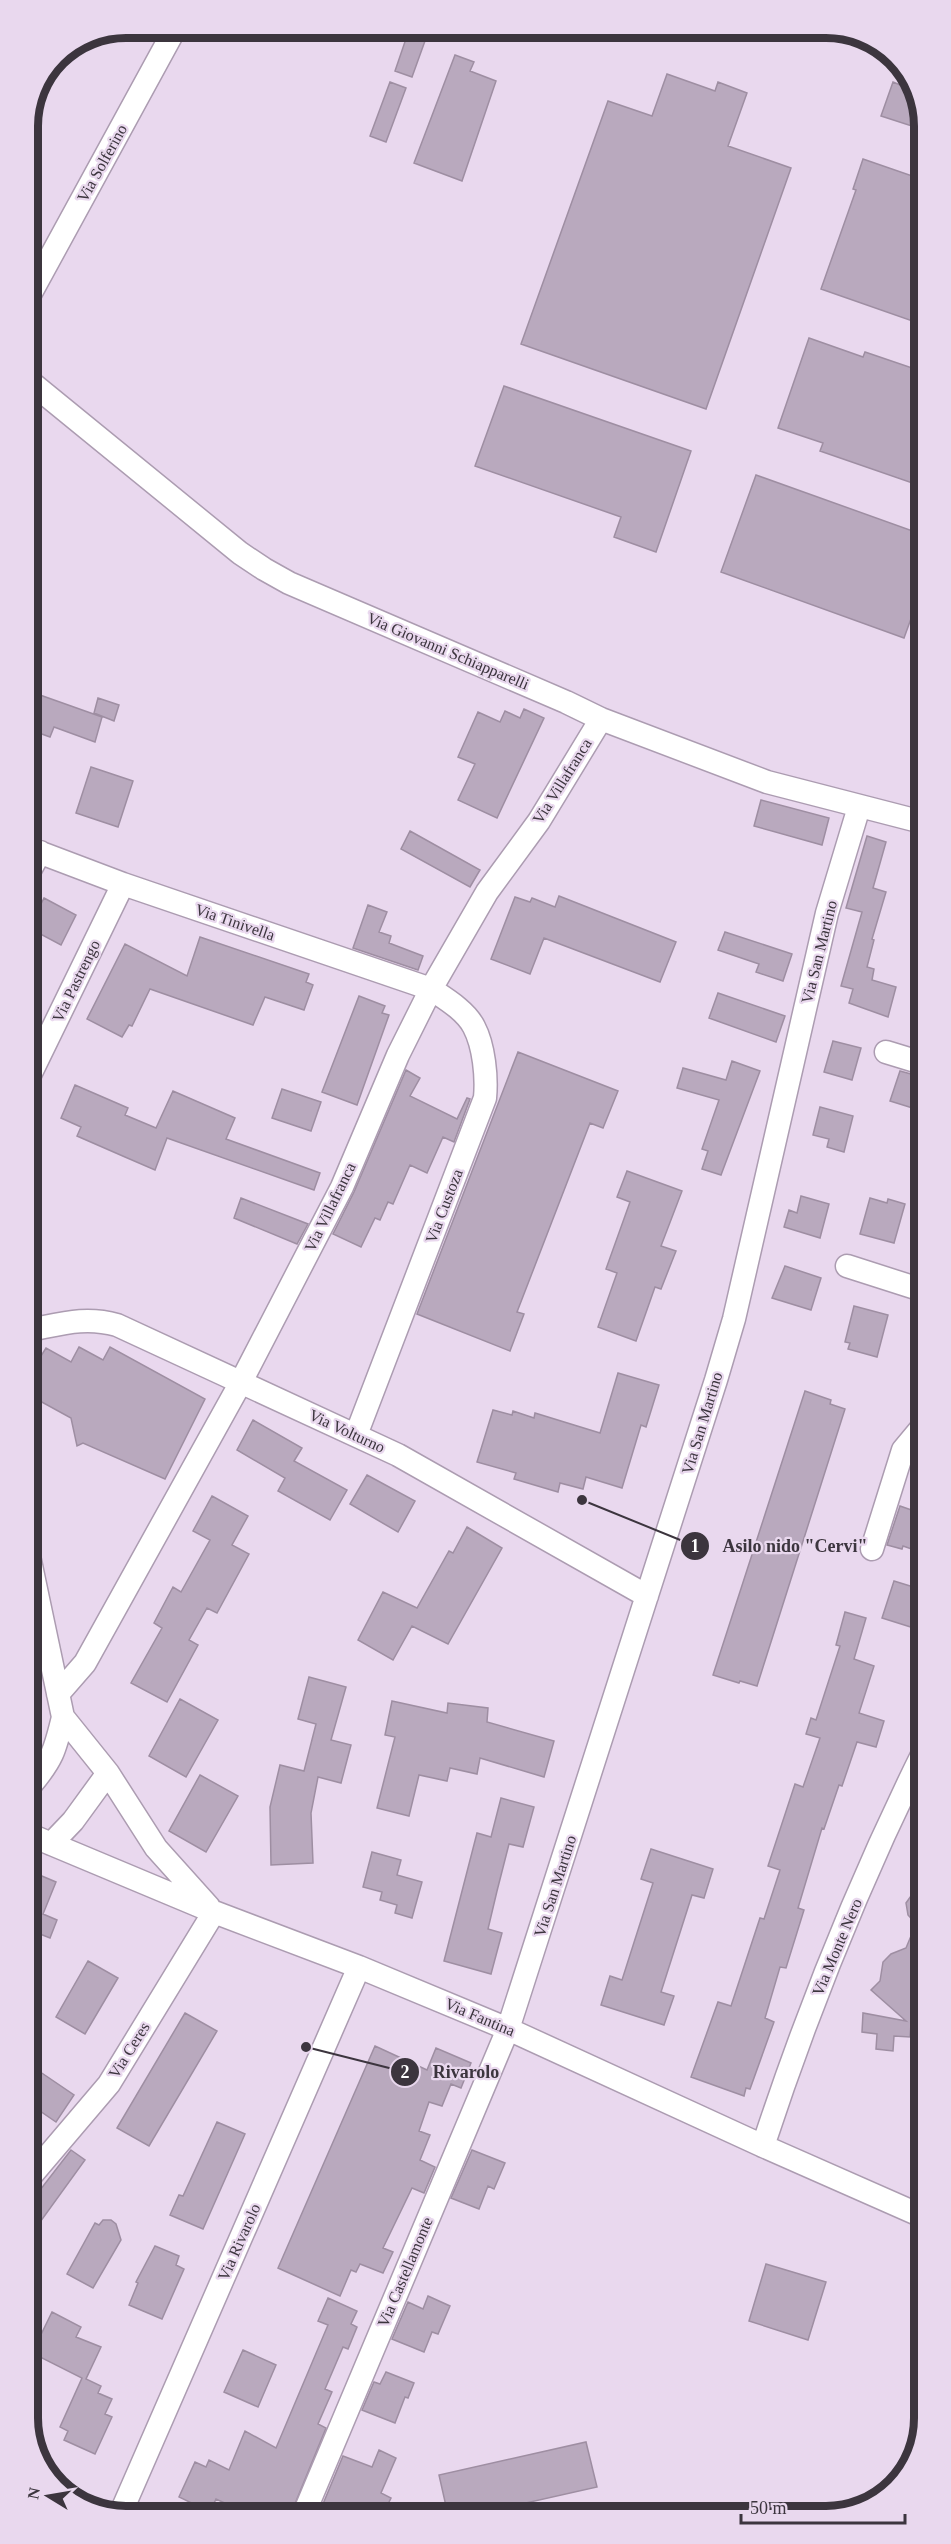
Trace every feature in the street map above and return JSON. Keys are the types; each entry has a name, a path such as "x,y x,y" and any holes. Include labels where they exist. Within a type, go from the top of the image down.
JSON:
{"street":[{"name":"Via Solferino","path":"38,280 170,38"},
{"name":"Via Giovanni Schiapparelli","path":"38,388 231,546 289,583 601,719 767,782 914,820"},
{"name":"Via Villafranca","path":"58,1694 85,1663 241,1383 342,1187 398,1055 431,989 487,892 539,821 601,719"},
{"name":"Via San Martino","path":"508,2029 734,1319 827,913 859,807"},
{"name":"Via Tinivella","path":"38,852 123,884 431,989"},
{"name":"Via Pastrengo","path":"38,1057 123,884"},
{"name":"Via Custoza","path":"356,1435 485,1098 486,1086 481,1052 474,1027 466,1016 431,989"},
{"path":"886,1052 914,1061"},
{"path":"847,1266 914,1287"},
{"name":"Via Volturno","path":"38,1328 85,1319 117,1325 398,1455 647,1596"},
{"path":"872,1549 903,1450 914,1436"},
{"path":"38,1624 63,1717 57,1744 49,1763 38,1776"},
{"path":"63,1717 108,1773 156,1848 214,1912"},
{"name":"Via Monte Nero","path":"763,2146 814,2000 885,1831 914,1771"},
{"path":"51,1844 73,1821 108,1773"},
{"name":"Via Fantina","path":"38,1838 214,1912 358,1967 508,2029 914,2213"},
{"name":"Via Ceres","path":"38,2168 109,2084 214,1912"},
{"name":"Via Rivarolo","path":"124,2506 358,1967"},
{"name":"Via Castellamonte","path":"307,2506 508,2029"}],"building":[{"path":"406,38 426,38 412,77 395,71"},
{"path":"455,55 474,62 470,71 496,81 462,181 414,163"},
{"path":"667,74 715,91 718,82 747,93 728,146 791,168 706,409 521,344 608,101 652,116"},
{"path":"390,82 406,88 386,142 370,136"},
{"path":"893,82 904,87 911,102 914,127 881,116"},
{"path":"863,159 914,177 914,322 821,289 856,190 853,189"},
{"path":"809,338 863,357 865,352 914,369 914,484 820,451 823,443 778,428"},
{"path":"504,386 691,451 656,552 614,537 621,517 475,466"},
{"path":"756,475 914,531 914,610 904,638 721,572"},
{"path":"40,695 102,717 95,742 54,727 50,737 38,733"},
{"path":"98,698 119,705 114,721 94,713"},
{"path":"524,709 544,718 497,818 458,800 475,764 458,757 478,712 500,722 505,711 520,718"},
{"path":"91,767 133,781 118,827 76,813"},
{"path":"761,800 829,818 822,845 754,826"},
{"path":"410,831 480,870 470,887 401,849"},
{"path":"867,836 886,842 873,888 886,892 872,939 874,940 867,967 874,969 872,980 896,987 888,1017 849,1003 853,989 841,986 862,912 846,908"},
{"path":"559,896 676,942 660,982 544,938 530,974 491,959 515,897 530,902 532,898 555,907"},
{"path":"44,898 76,915 61,945 38,933 38,910"},
{"path":"368,905 387,912 379,932 391,936 389,943 423,956 418,970 353,948"},
{"path":"725,932 792,954 783,981 756,972 759,964 718,950"},
{"path":"200,937 309,974 306,982 313,985 304,1010 265,997 253,1025 150,989 132,1026 129,1025 122,1037 87,1019 125,944 187,976"},
{"path":"718,993 785,1016 776,1042 709,1018"},
{"path":"359,996 385,1006 382,1013 389,1015 357,1105 322,1092"},
{"path":"833,1041 861,1048 852,1080 824,1072"},
{"path":"518,1052 618,1091 603,1128 590,1123 517,1312 524,1314 510,1351 417,1314"},
{"path":"732,1061 760,1071 721,1175 702,1169 708,1151 702,1149 719,1100 677,1088 683,1068 726,1080"},
{"path":"406,1070 420,1078 410,1096 457,1119 467,1098 470,1099 454,1142 443,1137 427,1173 410,1165 393,1204 388,1202 380,1220 375,1218 361,1247 333,1234 354,1192"},
{"path":"900,1071 914,1075 914,1108 890,1101"},
{"path":"75,1085 128,1108 125,1115 156,1128 173,1091 235,1118 226,1139 320,1173 314,1190 167,1138 155,1170 77,1136 81,1127 61,1118"},
{"path":"282,1089 321,1102 311,1131 272,1118"},
{"path":"820,1107 853,1116 844,1152 827,1147 829,1139 813,1135"},
{"path":"627,1171 682,1191 661,1246 676,1251 661,1289 655,1287 636,1341 598,1327 617,1273 606,1269 630,1202 617,1197"},
{"path":"801,1196 829,1204 820,1238 784,1227 789,1210 797,1213"},
{"path":"241,1198 308,1224 297,1244 234,1218"},
{"path":"870,1198 887,1203 888,1199 905,1204 894,1243 860,1234"},
{"path":"785,1266 821,1278 811,1310 772,1298"},
{"path":"854,1306 888,1315 877,1357 848,1349 850,1343 845,1342"},
{"path":"79,1347 103,1360 110,1347 205,1399 165,1479 83,1443 77,1446 71,1418 38,1400 38,1354 41,1356 46,1348 71,1362"},
{"path":"618,1373 659,1385 646,1427 641,1425 622,1488 586,1477 583,1489 560,1483 558,1492 514,1479 516,1473 477,1462 493,1410 512,1415 513,1411 534,1418 535,1413 600,1433"},
{"path":"805,1391 831,1400 830,1404 845,1409 757,1686 740,1681 739,1683 713,1675"},
{"path":"253,1420 302,1448 294,1461 347,1490 330,1520 278,1491 285,1478 237,1450"},
{"path":"367,1475 415,1501 398,1532 350,1504"},
{"path":"212,1496 248,1516 232,1545 249,1554 217,1613 207,1608 189,1640 198,1645 167,1702 131,1683 162,1628 154,1623 173,1587 181,1592 210,1540 193,1531"},
{"path":"900,1506 914,1511 914,1550 903,1546 902,1549 887,1545"},
{"path":"467,1527 502,1548 448,1644 412,1626 393,1660 358,1640 383,1592 417,1608 449,1551 453,1553"},
{"path":"894,1581 914,1587 914,1628 882,1618"},
{"path":"845,1612 866,1618 854,1659 874,1666 859,1713 884,1721 876,1747 857,1742 842,1786 839,1785 824,1829 822,1828 798,1908 804,1910 786,1968 780,1967 765,2018 774,2022 750,2089 746,2088 744,2096 691,2077 718,2002 731,2006 760,1918 764,1919 780,1870 768,1866 795,1784 803,1787 820,1738 806,1734 811,1718 816,1720 840,1646 836,1645"},
{"path":"309,1677 346,1687 331,1740 351,1745 341,1783 318,1777 311,1813 313,1863 271,1865 270,1807 280,1765 304,1771 316,1724 298,1719"},
{"path":"180,1699 218,1720 186,1777 149,1756"},
{"path":"392,1701 447,1713 448,1703 488,1708 487,1722 554,1741 544,1777 480,1758 477,1774 450,1768 447,1781 419,1775 409,1816 377,1808 395,1737 385,1735"},
{"path":"200,1775 238,1796 206,1852 169,1831"},
{"path":"501,1798 534,1807 523,1847 509,1844 488,1929 502,1933 491,1974 444,1961 477,1833 491,1837"},
{"path":"651,1849 713,1869 704,1898 692,1895 661,1992 674,1996 664,2025 601,2005 610,1976 622,1980 653,1883 641,1879"},
{"path":"372,1852 401,1860 397,1875 422,1882 412,1918 395,1913 397,1905 380,1900 382,1892 363,1887"},
{"path":"38,1874 56,1882 43,1914 57,1920 50,1938 38,1933"},
{"path":"914,1892 914,1922 908,1915 906,1903"},
{"path":"914,1929 914,1996 910,2037 894,2036 893,2051 876,2049 877,2034 862,2032 863,2013 906,2021 871,1990 880,1981 883,1962 891,1954 906,1948"},
{"path":"88,1961 118,1978 85,2034 56,2017"},
{"path":"185,2013 217,2031 149,2146 117,2128"},
{"path":"375,2046 427,2070 436,2048 471,2063 461,2088 451,2084 442,2106 429,2102 419,2131 430,2135 420,2160 435,2167 424,2193 412,2188 383,2248 393,2252 383,2273 360,2264 356,2272 351,2270 340,2296 278,2268"},
{"path":"38,2070 74,2095 56,2122 38,2110"},
{"path":"217,2122 245,2134 203,2229 170,2215 179,2195 183,2196"},
{"path":"71,2150 85,2160 38,2225 38,2193"},
{"path":"472,2150 505,2163 494,2189 488,2186 479,2209 451,2198"},
{"path":"103,2220 111,2220 116,2224 121,2240 93,2288 67,2274 95,2223 99,2225"},
{"path":"155,2246 179,2256 176,2265 184,2269 162,2319 129,2305 138,2283 136,2282"},
{"path":"766,2264 826,2282 808,2340 749,2321"},
{"path":"428,2296 450,2306 438,2334 432,2332 424,2352 392,2339 408,2302 423,2309"},
{"path":"328,2298 357,2311 351,2324 357,2327 348,2349 343,2347 325,2389 332,2392 318,2424 326,2428 294,2506 231,2506 216,2499 213,2506 198,2506 179,2497 195,2462 206,2467 209,2460 229,2470 245,2431 276,2448 328,2325 318,2321"},
{"path":"52,2312 81,2327 76,2337 101,2347 86,2379 101,2386 98,2393 112,2399 105,2414 112,2417 95,2454 64,2440 68,2431 60,2427 82,2378 38,2356 38,2341"},
{"path":"243,2350 276,2365 258,2407 224,2392"},
{"path":"386,2372 414,2383 408,2398 405,2397 395,2423 362,2410 374,2382 380,2384"},
{"path":"586,2442 597,2487 512,2506 446,2506 439,2475"},
{"path":"379,2450 396,2458 381,2493 391,2498 387,2506 322,2506 343,2456 372,2467"}],"place":[{"name":"Asilo nido \"Cervi\"","path":"582,1500"},
{"name":"Rivarolo","path":"306,2047"}]}
